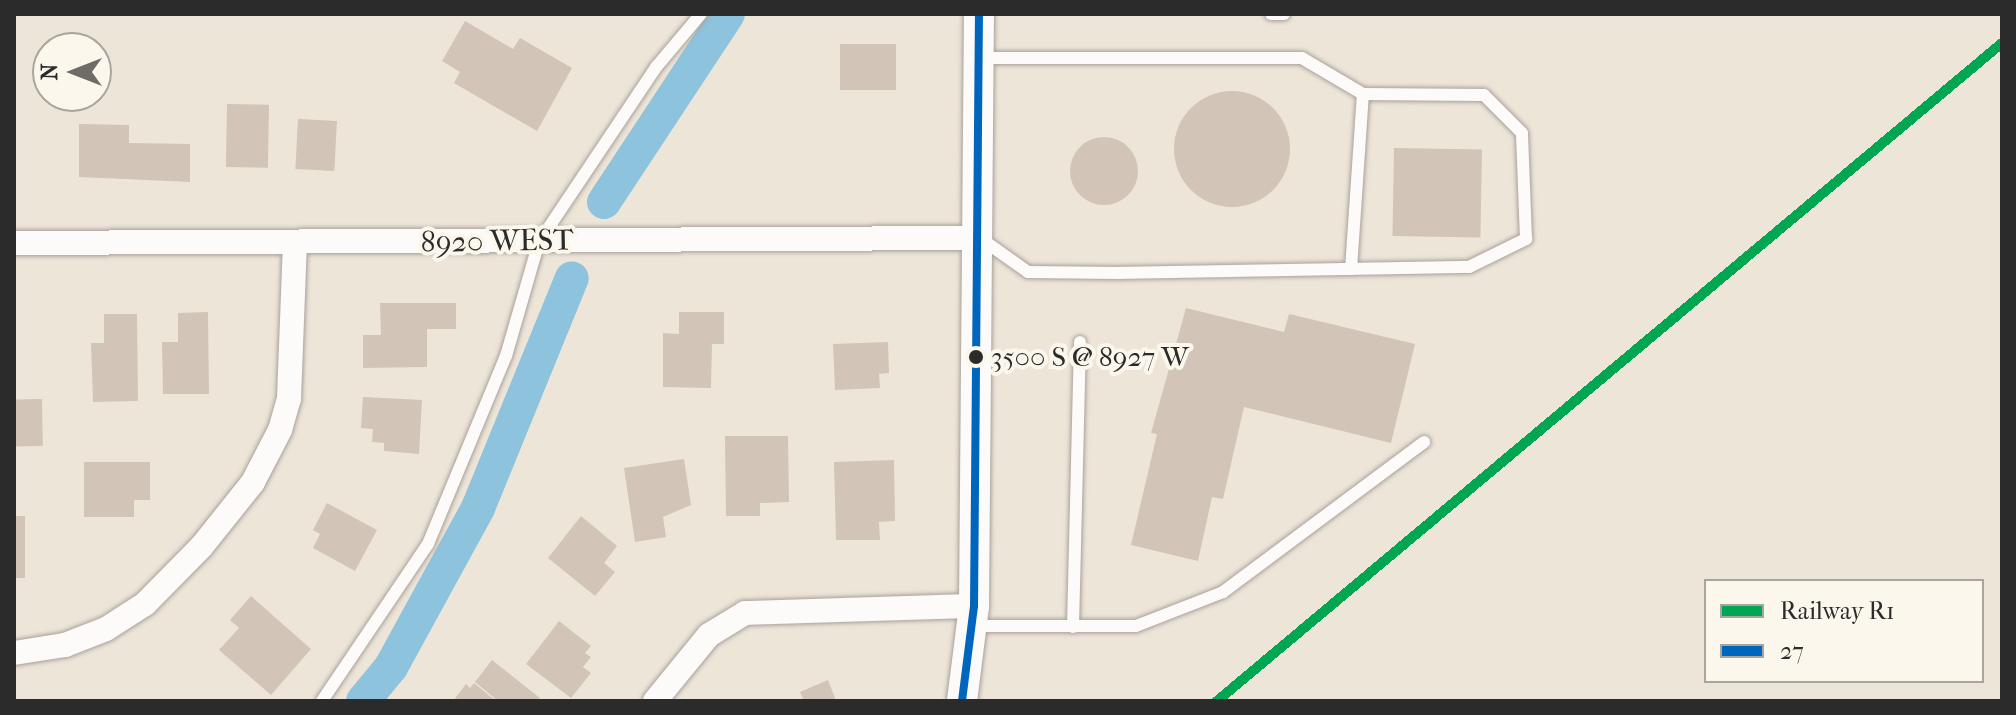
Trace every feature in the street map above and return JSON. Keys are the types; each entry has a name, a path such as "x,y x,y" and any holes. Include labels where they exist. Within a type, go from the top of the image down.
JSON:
{"street":[{"path":"962,701 973,616 980,238 979,14"},
{"name":"8920 WEST","path":"14,243 980,238"},
{"path":"14,653 65,645 106,629 145,604 202,546 253,482 280,430 289,398 295,243"},
{"path":"655,701 709,635 745,613 973,616"}],"lane":[{"path":"322,701 428,544 506,356 539,242 657,66 701,14"},
{"path":"1271,14 1284,14"},
{"path":"979,58 1302,58 1363,94 1484,95 1522,133 1526,239 1469,267 1028,272 980,238"},
{"path":"1351,269 1363,94"},
{"path":"1073,627 1080,342"},
{"path":"973,616 1073,627 1136,626 1223,592 1424,442"}],"building":[{"path":"465,21 513,49 520,38 572,68 537,131 454,83 460,72 442,61"},
{"path":"840,44 896,44 896,90 840,90"},
{"path":"1232,91 1254,95 1273,108 1286,127 1290,149 1286,171 1273,190 1254,203 1232,207 1210,203 1191,190 1178,171 1174,149 1178,127 1191,108 1210,95"},
{"path":"227,104 269,105 268,168 226,167"},
{"path":"298,119 337,121 334,171 295,169"},
{"path":"79,124 129,125 129,143 190,144 190,182 79,177"},
{"path":"1104,137 1128,147 1138,171 1128,195 1104,205 1080,195 1070,171 1080,147"},
{"path":"1394,148 1482,150 1480,238 1392,236"},
{"path":"380,303 456,303 456,329 427,329 427,367 363,368 363,335 381,335"},
{"path":"1186,308 1284,332 1289,314 1415,344 1391,443 1244,407 1223,499 1212,497 1198,561 1131,545 1157,434 1151,433"},
{"path":"208,312 209,394 163,394 162,342 178,342 178,313"},
{"path":"679,312 724,312 724,344 712,344 711,388 663,387 663,333 679,334"},
{"path":"104,314 137,314 138,401 93,402 91,343 104,343"},
{"path":"888,342 889,373 879,374 880,388 835,390 833,344"},
{"path":"363,397 422,400 419,454 384,451 384,443 372,442 373,429 361,428"},
{"path":"14,399 42,399 43,446 15,446"},
{"path":"725,436 788,436 789,502 760,503 760,516 726,516"},
{"path":"684,459 691,505 663,517 666,537 635,542 624,468"},
{"path":"894,460 895,521 879,522 880,540 836,540 834,462"},
{"path":"84,462 150,462 150,500 134,500 134,517 84,517"},
{"path":"327,503 377,530 355,571 313,548 320,534 313,530"},
{"path":"14,516 25,516 25,578 14,578"},
{"path":"581,516 617,546 604,563 615,572 595,596 548,558"},
{"path":"251,596 311,649 271,695 219,650 239,628 230,620"},
{"path":"559,621 591,646 585,653 591,657 583,667 591,673 571,698 526,664"},
{"path":"492,660 540,698 538,701 498,701 475,682"},
{"path":"828,680 836,701 804,701 800,692"},
{"path":"474,683 496,701 453,701 466,684 470,688"}],"waterway":[{"path":"604,202 728,14"},
{"path":"363,701 391,667 478,508 572,278"}],"rail line":[{"name":"R1","path":"1217,701 2002,43"}],"transit line":[{"name":"27","path":"962,701 974,606 979,14"}],"place":[{"name":"3500 S @ 8927 W","path":"976,357"}]}
